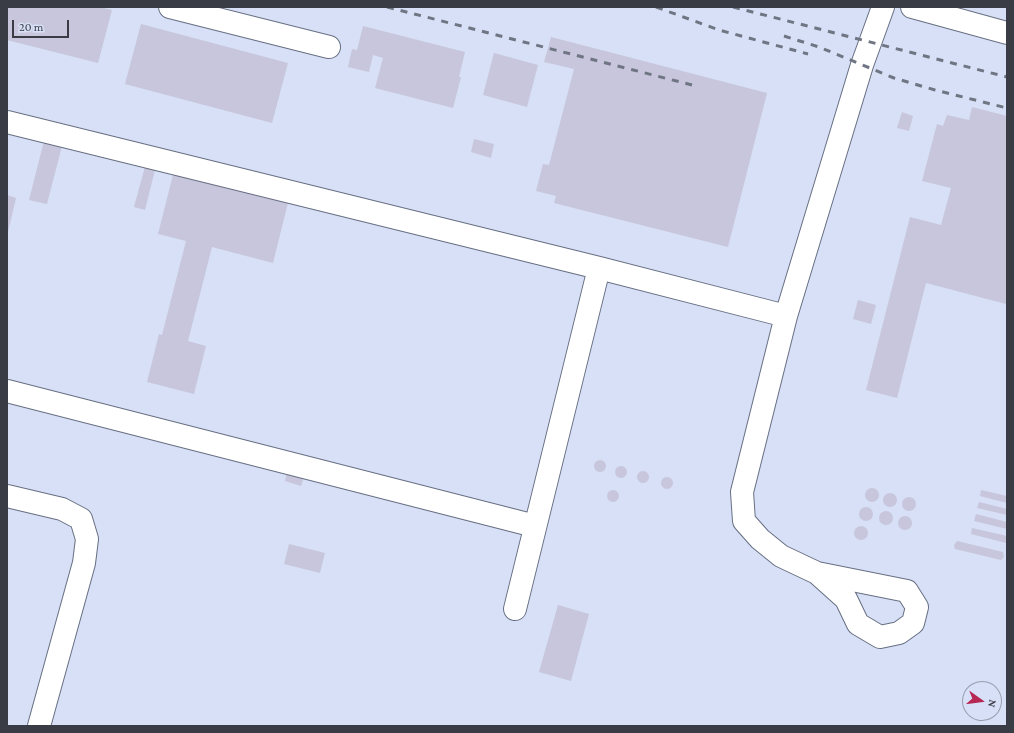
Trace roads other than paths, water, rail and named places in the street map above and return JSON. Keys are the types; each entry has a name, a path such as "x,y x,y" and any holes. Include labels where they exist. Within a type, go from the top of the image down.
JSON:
{"lane":[{"path":"170,7 329,47"},
{"path":"817,573 781,556 760,539 744,521 742,492 786,316 862,65 883,7"},
{"path":"912,7 1007,33"},
{"path":"7,122 599,268 786,316"},
{"path":"515,609 599,268"},
{"path":"7,390 536,526"},
{"path":"7,496 62,509 81,519 87,539 84,563 39,726"}],"railway":[{"path":"387,7 692,85"},
{"path":"656,7 719,30 808,54"},
{"path":"733,7 1007,77"},
{"path":"784,36 819,47 894,78 1007,108"}]}
